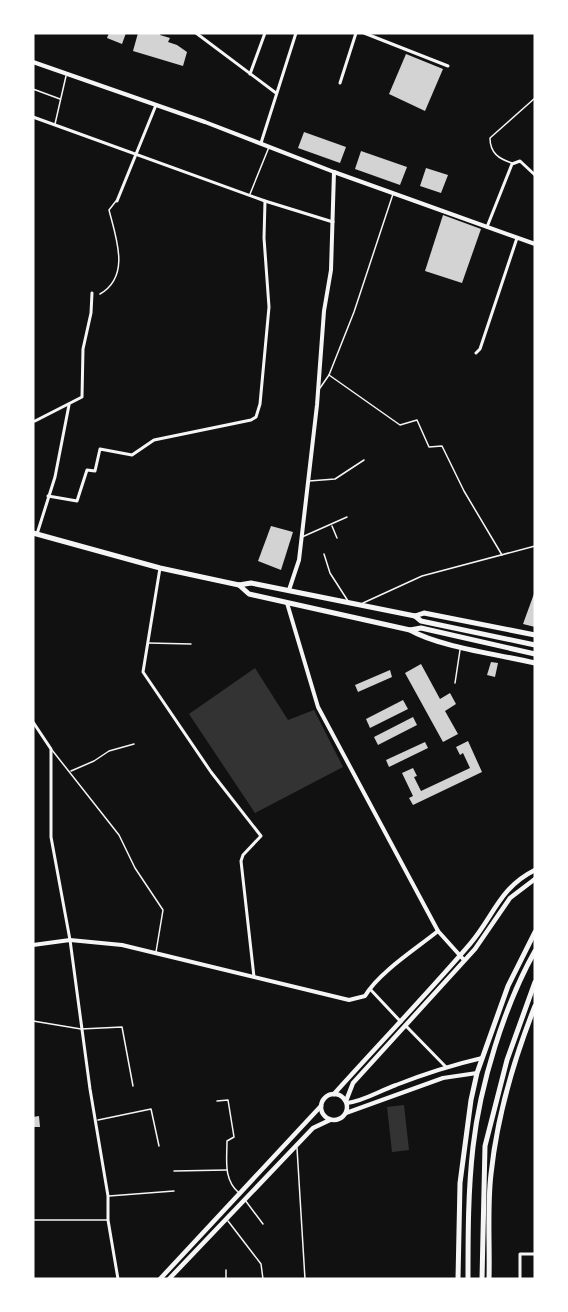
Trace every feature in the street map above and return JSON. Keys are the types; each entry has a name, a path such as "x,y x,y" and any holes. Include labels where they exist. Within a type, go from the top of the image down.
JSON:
{"main road":[{"path":"35,533 160,568 239,585 251,583 415,616 421,621 535,645"},
{"path":"239,585 249,594 411,630 461,646 535,663"},
{"path":"415,616 424,613 535,635"},
{"path":"411,630 421,628 535,654"},
{"path":"160,1279 321,1106 324,1099 334,1094 460,955 473,940 494,906 512,885 524,875 535,870"},
{"path":"169,1279 313,1128 330,1120 339,1119 346,1113 346,1102 354,1083 488,932 510,898 535,879"},
{"path":"458,1279 460,1183 471,1100 477,1073 508,986 535,932"},
{"path":"468,1279 468,1218 473,1144 482,1099 507,1015 535,951"},
{"path":"482,1279 485,1146 495,1102 520,1020 535,982"},
{"path":"489,1279 491,1176 495,1146 524,1033 535,1006"},
{"path":"349,1077 349,1082 354,1083"},
{"path":"334,1094 341,1096 346,1102"},
{"path":"495,1102 505,1101"},
{"path":"321,1106 323,1114 330,1120"},
{"path":"468,1218 483,1218"}],"street":[{"path":"196,33 277,93"},
{"path":"250,74 265,33"},
{"path":"261,143 296,33"},
{"path":"340,83 356,33"},
{"path":"364,33 448,66"},
{"path":"33,62 535,244"},
{"path":"117,201 156,105"},
{"path":"33,117 265,201 333,222"},
{"path":"487,226 512,164 520,161 535,175"},
{"path":"289,591 298,560 318,392 324,311 331,270 334,171"},
{"path":"48,496 77,501 87,470 95,471 100,449 132,455 154,440 251,420 256,417 260,404 269,307 265,258 265,201"},
{"path":"476,353 480,349 518,238"},
{"path":"35,421 82,398 83,349 92,313 92,293"},
{"path":"35,533 55,477 69,404"},
{"path":"160,568 143,672 211,772 261,836 243,855 241,861 254,977"},
{"path":"287,602 318,707 438,931 464,960"},
{"path":"33,722 51,749 51,837 97,1120 108,1196 108,1220 118,1279"},
{"path":"33,945 69,940 105,942 349,1000 365,996 369,988 438,931"},
{"path":"369,988 446,1067"},
{"path":"346,1102 358,1102 446,1067 483,1058"},
{"path":"346,1113 443,1078 477,1073"},
{"path":"520,1279 520,1254 535,1254"}],"lane":[{"path":"55,125 66,75"},
{"path":"33,89 61,99"},
{"path":"512,164 495,155 490,142 491,136 535,98"},
{"path":"250,194 269,146"},
{"path":"318,392 329,375 365,282 394,193"},
{"path":"100,294 109,289 117,274 119,264 119,248 109,210 117,201"},
{"path":"329,375 400,425 417,420 429,447 442,446 464,491 502,555"},
{"path":"308,481 335,479 364,460"},
{"path":"301,538 347,517"},
{"path":"331,525 337,538"},
{"path":"359,605 422,576 535,546"},
{"path":"324,554 330,573 350,603"},
{"path":"148,643 191,644"},
{"path":"454,683 461,646"},
{"path":"70,771 94,761 109,751 134,744"},
{"path":"51,749 119,835 135,868 163,910 156,953"},
{"path":"33,1021 81,1029 122,1027 133,1086"},
{"path":"217,1101 228,1100 234,1137 227,1141 227,1170 230,1183 239,1193"},
{"path":"97,1120 151,1108 159,1146"},
{"path":"297,1144 305,1279"},
{"path":"174,1171 227,1170"},
{"path":"108,1196 174,1191"},
{"path":"245,1199 263,1224"},
{"path":"225,1218 261,1264 263,1279"},
{"path":"33,1220 108,1220"},
{"path":"226,1270 226,1279"}],"shaded area":[{"path":"255,668 288,720 314,710 343,767 255,813 189,714"},
{"path":"404,1105 409,1150 392,1152 387,1107"}],"building":[{"path":"109,33 126,33 122,44 107,38"},
{"path":"138,33 161,33 160,35 170,38 168,42 187,52 183,66 133,51"},
{"path":"406,54 443,69 425,111 389,94"},
{"path":"304,132 346,147 340,163 298,148"},
{"path":"361,151 407,167 400,185 355,169"},
{"path":"426,168 448,175 441,193 420,186"},
{"path":"443,215 481,229 462,283 425,271"},
{"path":"271,526 293,532 281,570 258,561"},
{"path":"535,591 535,627 523,624"},
{"path":"491,662 498,663 495,677 487,675"},
{"path":"421,664 440,699 450,693 456,704 445,711 458,734 443,742 405,673"},
{"path":"390,670 392,677 358,692 355,685"},
{"path":"403,700 408,709 370,728 366,719"},
{"path":"413,717 417,725 378,745 374,737"},
{"path":"468,741 482,772 413,805 409,798 413,796 402,773 413,768 417,776 414,777 421,791 470,768 463,753 460,755 456,747"},
{"path":"425,742 428,748 389,767 386,760"},
{"path":"39,1116 40,1127 33,1127 33,1117"}]}
